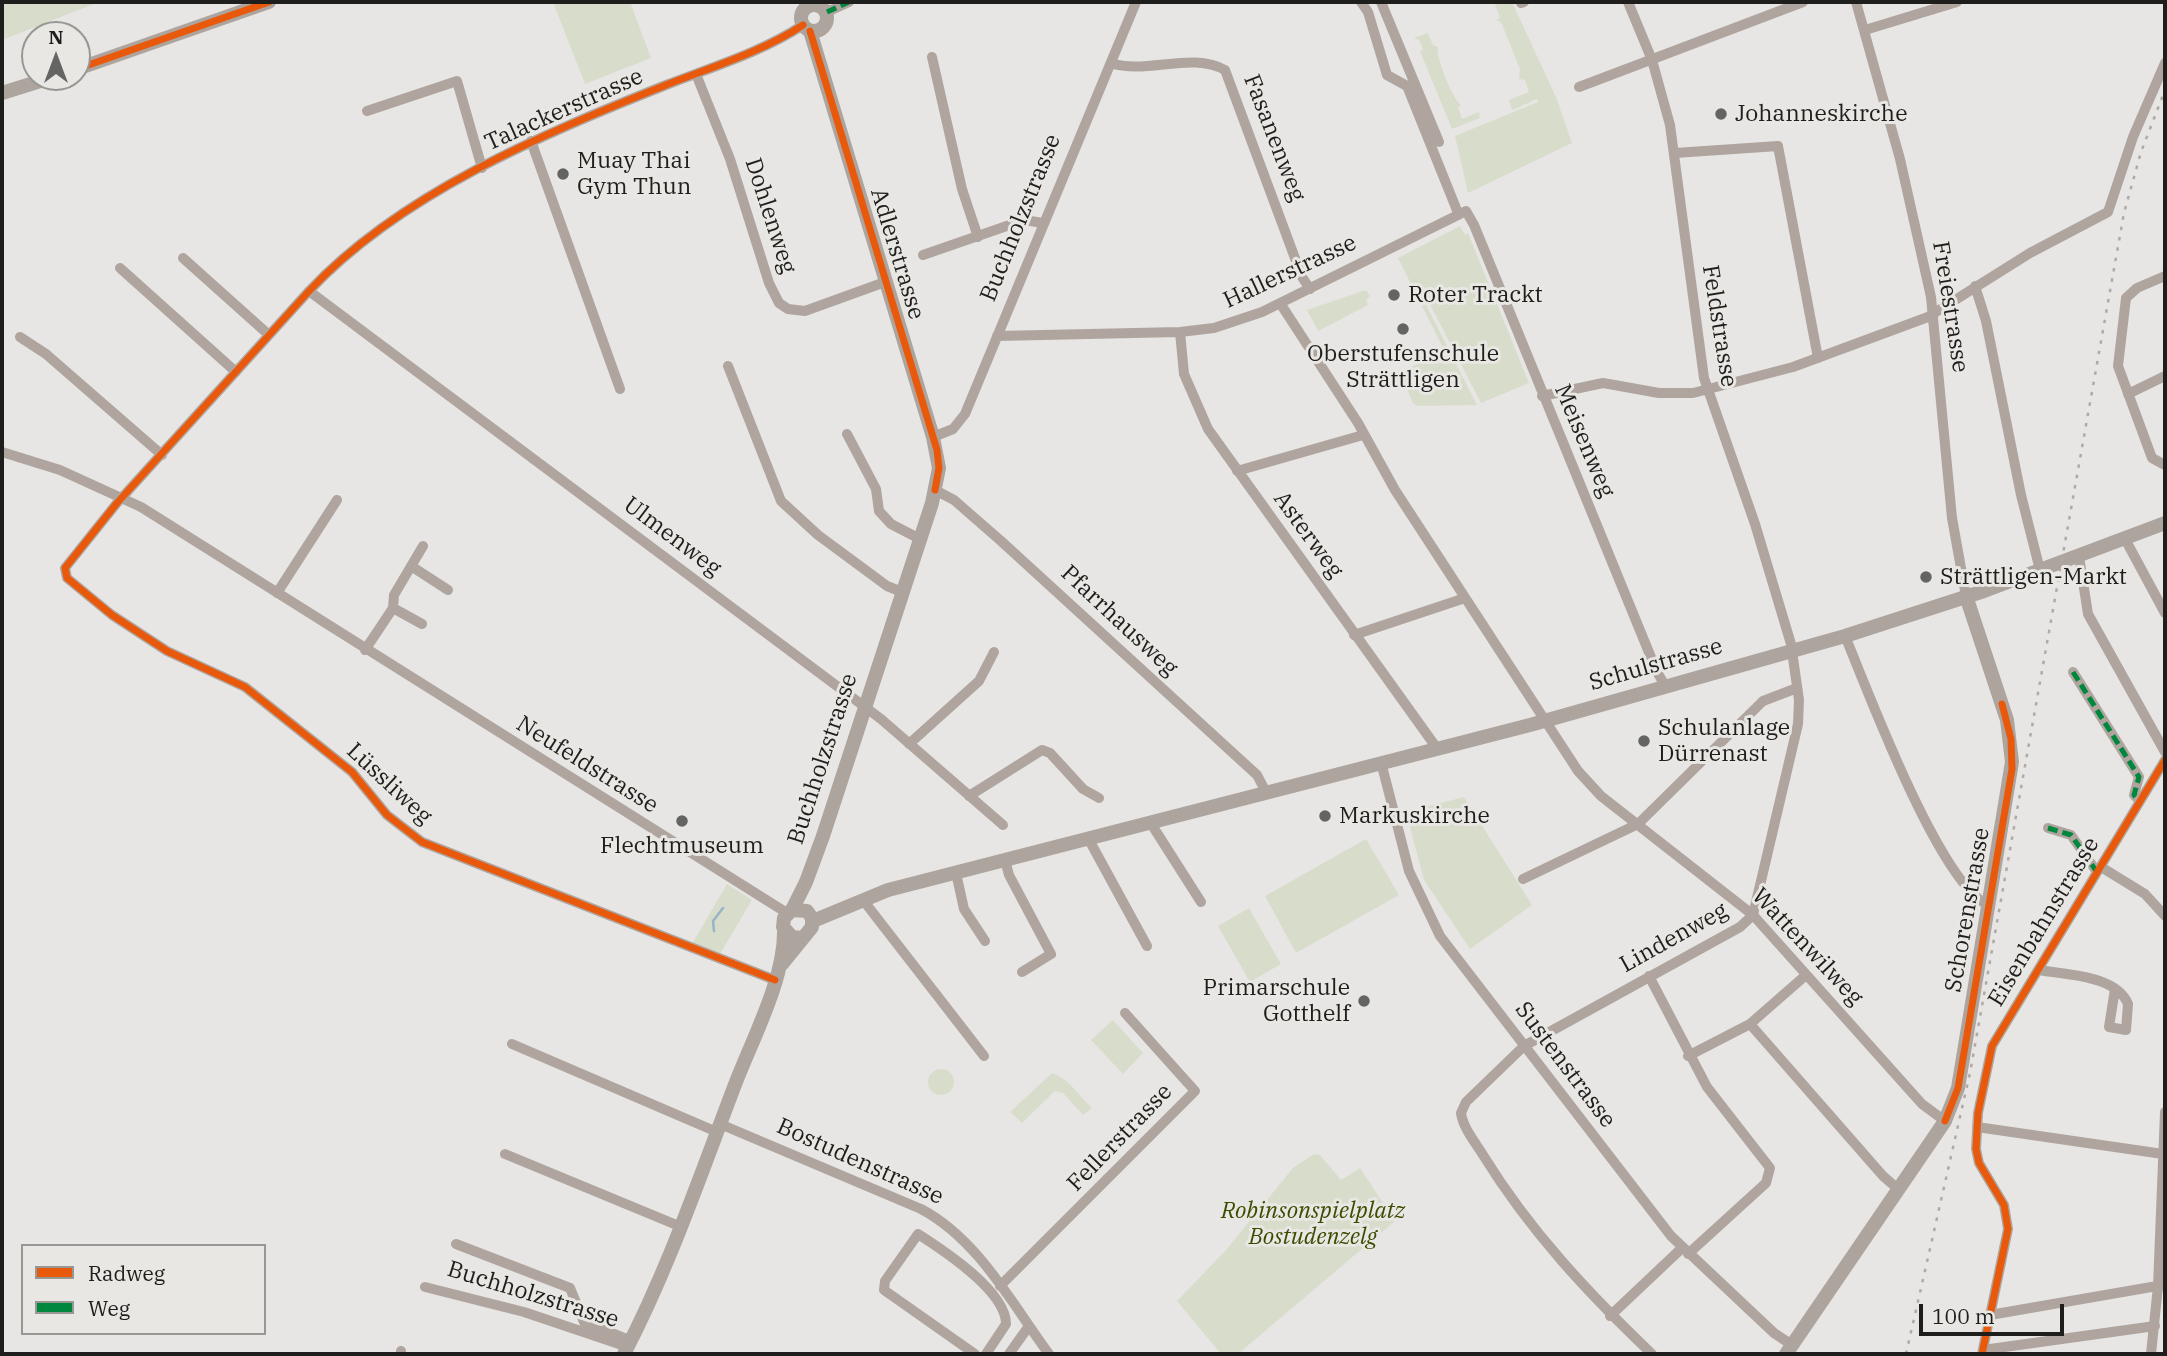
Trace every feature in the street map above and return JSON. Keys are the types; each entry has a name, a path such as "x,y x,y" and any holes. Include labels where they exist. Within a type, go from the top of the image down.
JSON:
{"street":[{"path":"91,64 269,2"},
{"path":"819,11 818,31 803,18 805,8 819,11 849,2"},
{"name":"Buchholzstrasse","path":"933,437 947,433 962,420 1136,2"},
{"name":"Meisenweg","path":"1361,2 1368,12 1387,75 1407,86 1462,212 1474,225 1542,396 1666,687"},
{"path":"1381,2 1439,142"},
{"name":"Feldstrasse","path":"1628,2 1653,60 1675,153 1706,391 1755,524 1793,651"},
{"path":"1579,87 1803,2"},
{"name":"Freiestrasse","path":"1856,2 1900,159 1934,313 1952,518 1966,596"},
{"path":"1865,30 1957,2"},
{"name":"Adlerstrasse","path":"819,11 821,61"},
{"name":"Adlerstrasse","path":"803,18 821,61 933,437 938,460 935,490"},
{"name":"Talackerstrasse","path":"125,497 309,291 345,255 381,228 531,141 774,41 803,18"},
{"path":"932,57 941,85 962,189 978,237"},
{"name":"Fasanenweg","path":"1111,63 1128,66 1210,64 1225,71 1302,277 1310,289"},
{"path":"1542,396 1596,383 1659,393 1706,391 1818,358 1934,313 2040,247 2096,220 2111,208 2133,137 2165,63"},
{"name":"Dohlenweg","path":"696,74 730,159 769,283 779,303 788,309 805,311 885,282"},
{"path":"367,111 457,81 482,167"},
{"path":"2,93 21,87"},
{"path":"531,141 620,389"},
{"path":"1675,153 1778,146 1818,358"},
{"name":"Hallerstrasse","path":"997,336 1180,332 1226,325 1310,289 1462,212"},
{"path":"923,255 1024,220 1043,223"},
{"path":"183,258 269,335"},
{"path":"120,268 236,372"},
{"path":"2165,276 2137,288 2126,298 2118,366 2152,458 2161,466 2165,465"},
{"path":"1975,286 1986,321 2021,495 2040,570"},
{"name":"Ulmenweg","path":"309,291 864,709 1003,825"},
{"name":"Wattenwilweg","path":"1280,303 1465,598 1591,787 1753,915 1922,1104 1945,1121"},
{"name":"Asterweg","path":"1180,332 1188,387 1208,429 1436,747"},
{"path":"20,337 46,354 162,456"},
{"path":"728,366 781,501 818,535 887,586 902,592"},
{"path":"2128,394 2165,376"},
{"path":"847,434 876,489 879,511 891,524 920,539"},
{"path":"1237,471 1363,435"},
{"name":"Neufeldstrasse","path":"2,452 50,467 125,497 365,650 789,911"},
{"name":"Buchholzstrasse","path":"789,911 806,882 935,490"},
{"name":"Pfarrhausweg","path":"935,490 954,500 1002,541 1257,775 1266,792"},
{"name":"Lüssliweg","path":"125,497 117,503 65,568 67,578 112,615 185,661 245,687 352,772 387,815 429,846 777,974"},
{"path":"277,593 337,500"},
{"name":"Schulstrasse","path":"810,916 956,873 1006,863 1088,838 1546,720 1845,636 2040,570 2165,523"},
{"path":"2125,539 2165,613"},
{"path":"365,650 393,608 394,595 423,546"},
{"path":"2079,556 2088,614 2165,752"},
{"path":"411,566 448,590"},
{"name":"Schorenstrasse","path":"1789,1350 1945,1121 1958,1088 2012,769 2012,747 2006,717 1966,596"},
{"path":"1354,635 1465,598"},
{"path":"393,608 422,624"},
{"path":"1845,636 1927,828 1969,890 1979,901 1988,905"},
{"name":"Lindenweg","path":"1610,1316 1530,1224 1492,1171 1461,1118 1461,1108 1524,1046 1740,927 1753,915 1798,724 1793,651"},
{"path":"909,744 979,681 994,652"},
{"path":"2073,672 2139,777 2133,795 2140,801"},
{"path":"1523,879 1638,824 1763,701 1797,688"},
{"path":"969,796 1042,751 1050,753 1083,789 1099,798"},
{"name":"Eisenbahnstrasse","path":"2155,1326 1982,1352 2008,1217 2004,1205 1979,1163 1977,1127 1992,1046 2165,760"},
{"name":"Sustenstrasse","path":"1381,762 1404,857 1421,902 1440,936 1685,1251 1789,1350"},
{"path":"1150,822 1201,902"},
{"path":"2048,828 2071,835 2091,867 2145,894 2165,916"},
{"path":"1088,838 1147,946"},
{"path":"1006,863 1017,877 1059,956"},
{"path":"1006,863 1015,887 1051,954 1023,972"},
{"path":"956,873 964,909 985,941"},
{"name":"Buchholzstrasse","path":"806,882 810,916"},
{"path":"863,900 984,1056"},
{"path":"789,911 810,916 811,930 802,938 792,937 784,930 783,921 789,911"},
{"name":"Buchholzstrasse","path":"425,1287 524,1312 628,1347 719,1128 777,974 784,930"},
{"name":"Buchholzstrasse","path":"777,974 802,938"},
{"path":"2039,970 2091,979 2116,989"},
{"path":"1688,1056 1750,1024 1806,975"},
{"path":"1648,976 1688,1056 1728,1118 1768,1163 1771,1174 1766,1183 1610,1316 1652,1354"},
{"name":"Fellerstrasse","path":"1000,1286 1195,1091 1125,1013"},
{"path":"1750,1024 1883,1176 1898,1189"},
{"name":"Bostudenstrasse","path":"512,1044 921,1209 943,1223 1000,1286 1049,1354"},
{"path":"2151,1354 2162,1285 2165,1115"},
{"path":"1977,1127 2163,1154"},
{"path":"505,1154 679,1226"},
{"path":"929,1242 943,1223"},
{"path":"975,1354 884,1290 885,1281 918,1234 973,1274 1003,1311 1006,1324 986,1354"},
{"path":"456,1244 570,1288 584,1322 628,1347"},
{"path":"1990,1315 2162,1285"},
{"path":"1009,1354 1029,1326"}],"green space":[{"path":"2,2 99,2 50,21 21,21 21,33 2,40"},
{"path":"553,2 630,2 651,58 585,84"},
{"path":"1498,2 1512,2 1556,97 1572,143 1468,193 1455,136 1538,102 1537,99 1512,110 1509,100 1529,92 1525,80 1519,79 1520,69 1501,22 1496,20 1500,18 1495,5"},
{"path":"1428,33 1433,45 1438,47 1445,78 1461,105 1458,107 1462,119 1479,112 1480,118 1452,129 1420,51 1423,49 1419,40 1414,38"},
{"path":"1460,226 1465,235 1468,233 1529,383 1481,403 1422,289 1419,291 1477,405 1418,406 1413,403 1400,372 1432,357 1436,364 1449,360 1398,258"},
{"path":"1366,290 1370,296 1366,300 1368,305 1318,331 1307,310"},
{"path":"1464,797 1532,905 1470,949 1424,880 1406,812"},
{"path":"1366,839 1399,895 1296,953 1265,896"},
{"path":"727,884 752,900 720,954 692,944"},
{"path":"1249,908 1281,964 1250,982 1218,926"},
{"path":"1113,1020 1143,1053 1123,1074 1091,1040"},
{"path":"941,1069 950,1073 954,1082 950,1091 941,1095 932,1091 928,1082 932,1073"},
{"path":"1052,1073 1069,1084 1092,1108 1083,1115 1063,1093 1055,1091 1022,1123 1010,1112"},
{"name":"Robinsonspielplatz Bostudenzelg","path":"1314,1154 1320,1155 1341,1180 1360,1168 1395,1221 1238,1354 1221,1354 1177,1301 1226,1250 1293,1168"}],"waterway":[{"path":"714,931 713,921 723,908"}],"railway":[{"path":"1906,1354 1970,1073 2124,213 2141,152 2165,90"}],"marked path":[{"path":"827,12 849,2"},
{"path":"2073,672 2139,777 2134,795 2137,798"},
{"path":"2048,828 2071,835 2097,872"}],"cycle path":[{"path":"91,64 269,2"},
{"path":"775,980 422,842 387,815 352,772 245,687 167,651 112,615 67,578 65,568 117,503 309,291 346,256 386,224 430,196 523,146 619,104 754,51 803,25"},
{"path":"810,31 937,450 939,468 935,490"},
{"path":"1945,1121 1958,1088 2012,769 2011,739 2002,704"},
{"path":"1982,1354 2008,1229 2004,1205 1979,1163 1976,1149 1978,1113 1992,1046 2165,760"}],"place":[{"name":"Johanneskirche","path":"1721,114"},
{"name":"Muay Thai Gym Thun","path":"563,174"},
{"name":"Roter Trackt","path":"1394,295"},
{"name":"Oberstufenschule Strättligen","path":"1403,329"},
{"name":"Strättligen-Markt","path":"1926,577"},
{"name":"Schulanlage Dürrenast","path":"1644,741"},
{"name":"Markuskirche","path":"1325,816"},
{"name":"Flechtmuseum","path":"682,821"},
{"name":"Primarschule Gotthelf","path":"1364,1001"}]}
